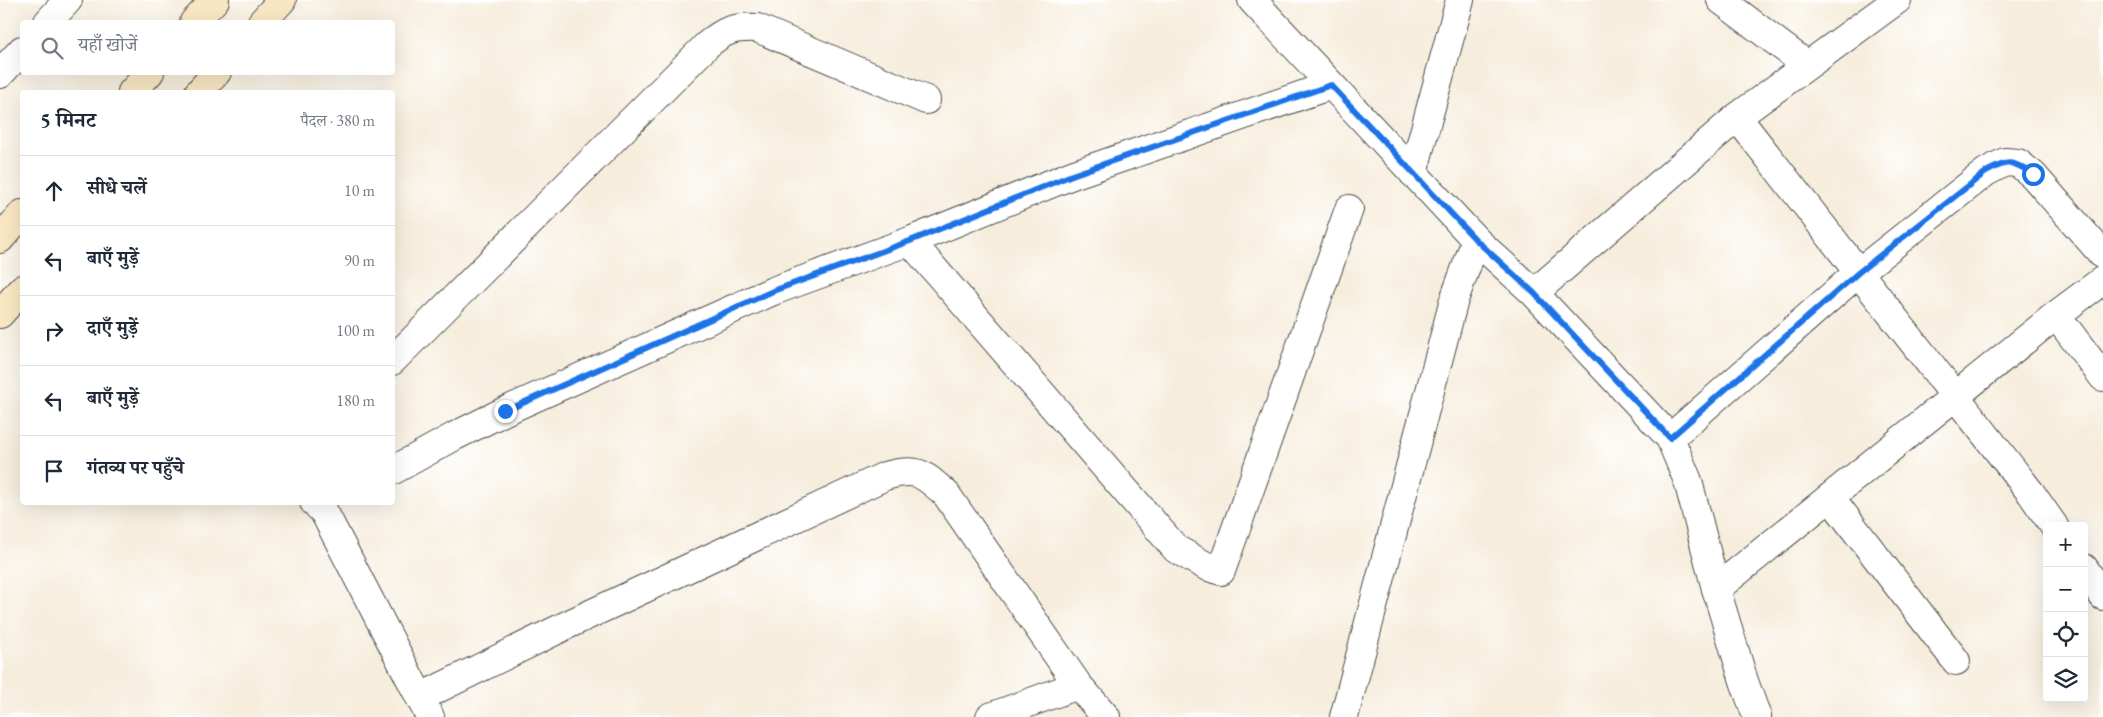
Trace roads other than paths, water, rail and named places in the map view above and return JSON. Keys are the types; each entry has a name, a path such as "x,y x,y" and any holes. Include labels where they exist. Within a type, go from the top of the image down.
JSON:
{"main road":[{"path":"196,20 215,0"},
{"path":"264,20 282,0"},
{"path":"134,90 147,75"},
{"path":"201,90 214,75"},
{"path":"0,239 20,216"},
{"path":"0,314 20,292"}],"street":[{"path":"50,20 68,0"},
{"path":"1252,0 1476,240 1534,293 1670,438 1688,481 1716,589 1744,682 1757,717"},
{"path":"1413,173 1460,0"},
{"path":"1721,0 1807,66"},
{"path":"1534,293 1737,117 1807,66 1888,2"},
{"path":"395,358 722,32 737,27 757,28 926,100"},
{"path":"0,74 20,52"},
{"path":"395,469 505,411 773,291 910,241 1072,175 1331,85"},
{"path":"1737,117 2051,522"},
{"path":"1670,438 1859,272 1986,172 2005,162 2018,164 2033,174 2103,255"},
{"path":"910,241 1176,548 1206,566 1221,571 1349,209"},
{"path":"1344,717 1454,300 1476,240"},
{"path":"1716,589 2056,315 2103,280"},
{"path":"2056,315 2103,377"},
{"path":"326,506 425,707 569,624 885,476 902,472 917,472 946,494 1078,685 1106,717"},
{"path":"1830,497 1956,660"},
{"path":"2088,574 2103,596"},
{"path":"990,717 1078,685"}]}
